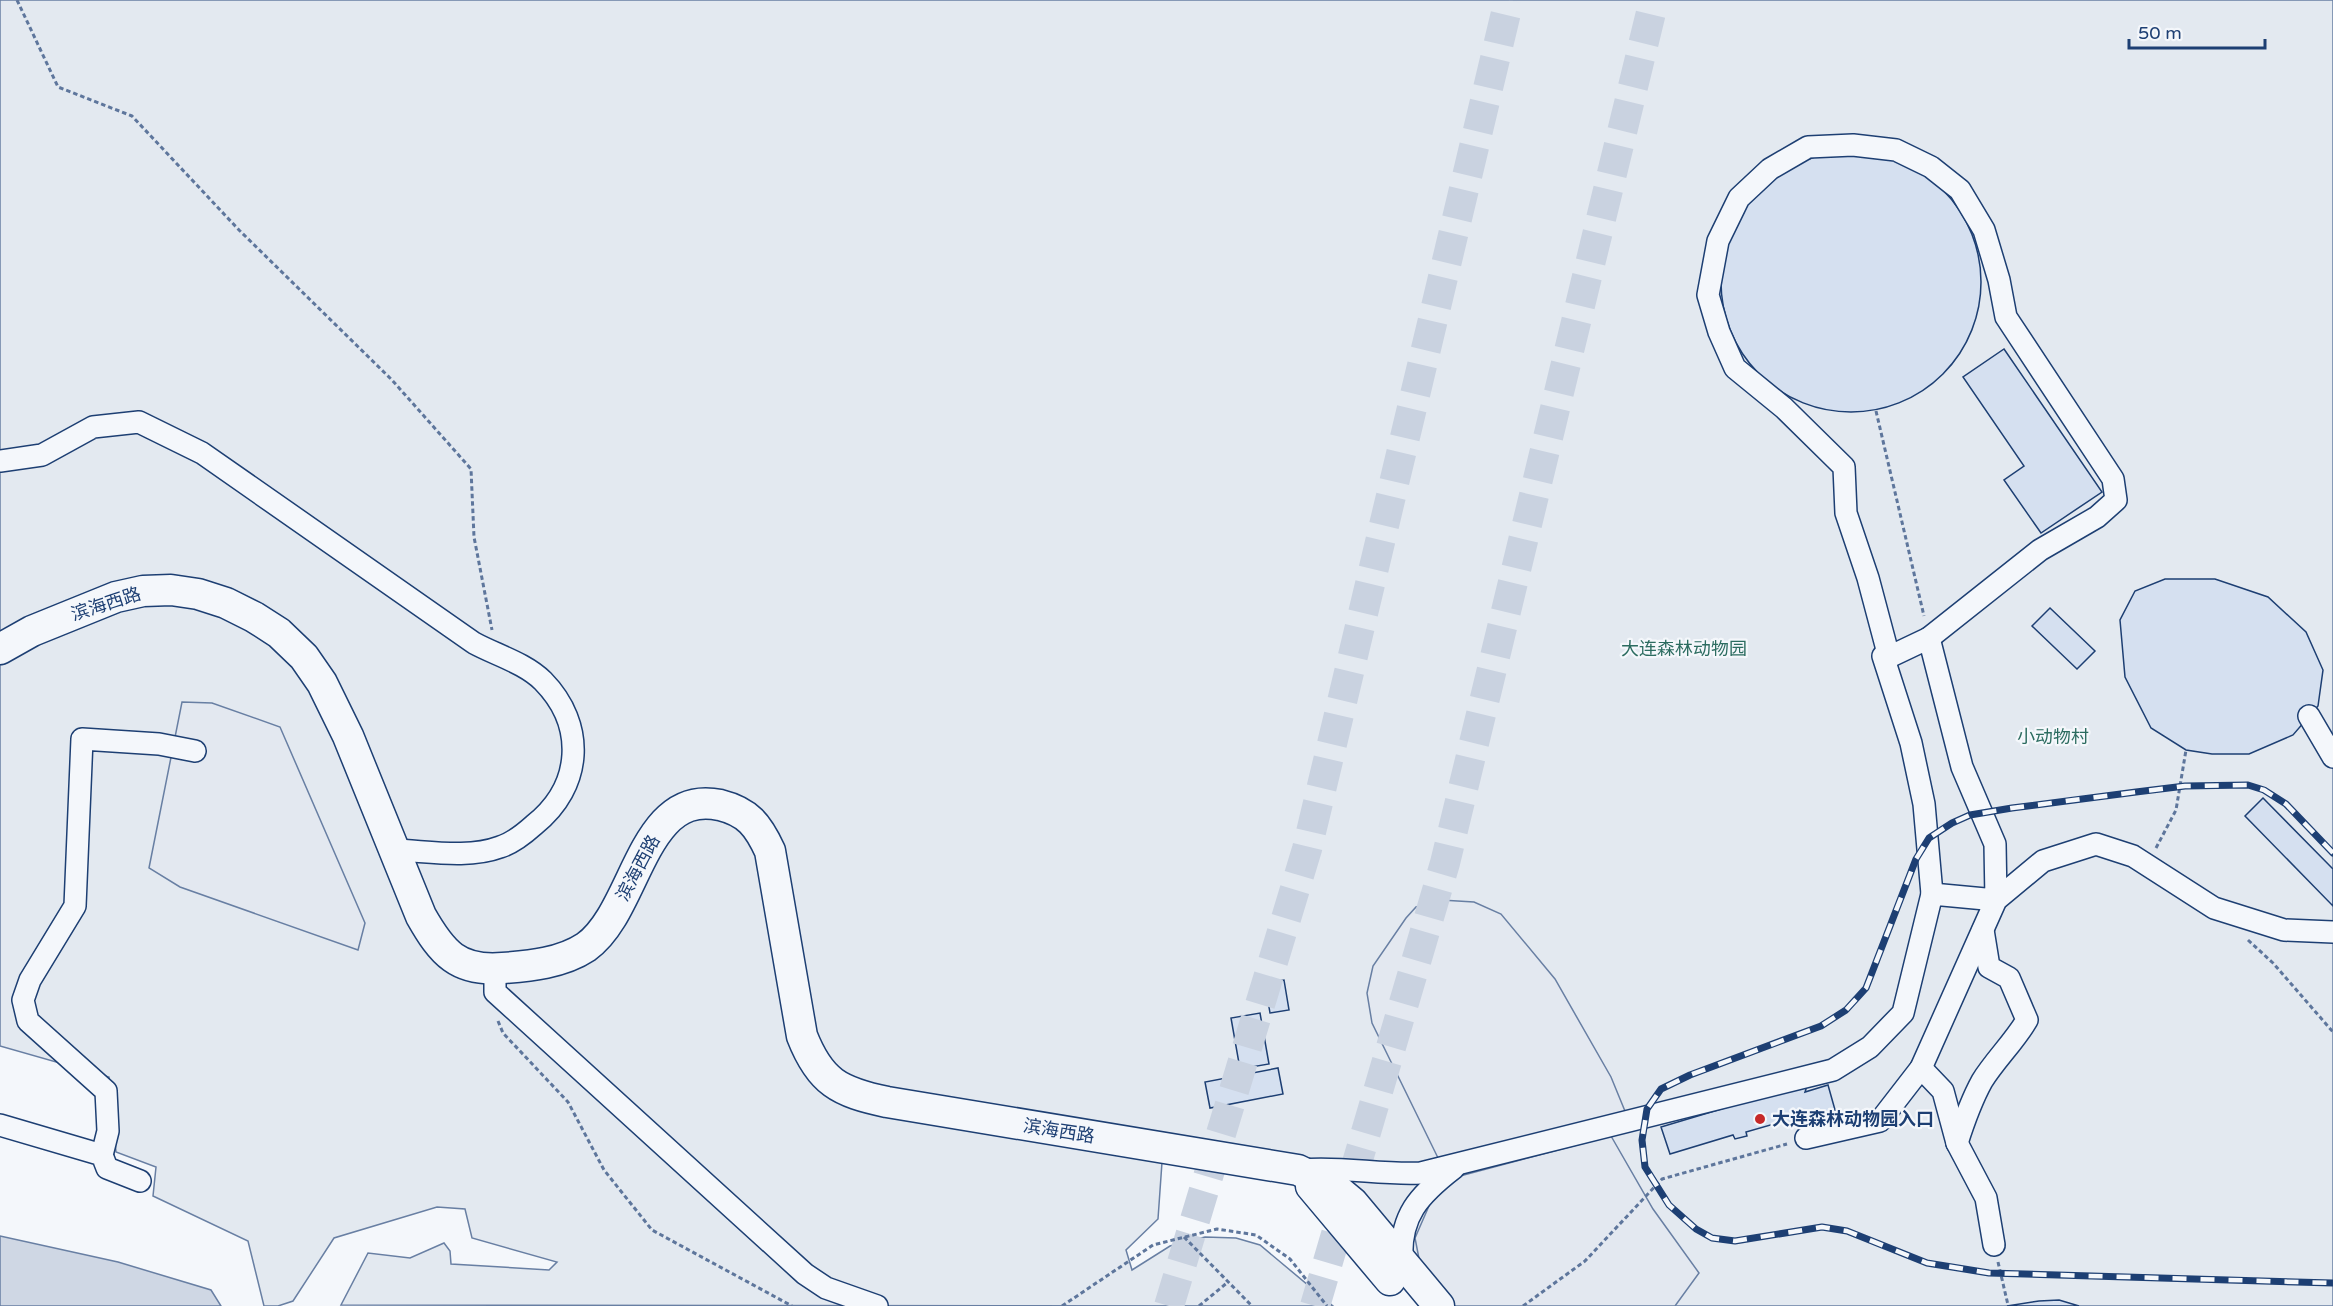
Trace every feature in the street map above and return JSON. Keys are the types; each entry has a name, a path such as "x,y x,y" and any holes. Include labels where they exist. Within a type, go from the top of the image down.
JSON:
{"highway":[{"name":"滨海西路","path":"0,649 32,631 116,597 143,591 171,590 198,594 226,603 279,633 304,657 322,683 348,736 421,916 436,943 452,958 495,980 547,963 586,946 601,932 615,912 660,827 670,814 682,807 698,804 736,809 750,817 761,831 770,851 802,1036 811,1059 824,1077 841,1090 887,1102 1298,1170 1335,1188 1353,1203 1439,1306"},
{"path":"1298,1170 1412,1306"}],"street":[{"path":"1853,144 1896,150 1931,167 1960,190 1984,230 1999,280 2006,317 2113,479 2116,500 2097,517 2040,550 1929,638 1889,657 1868,578 1846,513 1844,467 1784,408 1735,368 1719,332 1708,295 1718,242 1739,198 1770,169 1808,147 1853,144"},
{"path":"0,461 42,455 93,427 139,422 202,453 474,643 541,679 556,696 566,714 573,732 574,753 564,791 538,822 519,838 500,848 477,852 394,850"},
{"path":"1806,1138 1881,1121 1922,1068 1996,900 1995,844 1962,767 1929,638"},
{"path":"1298,1170 1341,1168 1385,1174 1409,1173 1461,1162 1833,1070 1870,1047 1904,1013 1932,894 1922,794 1911,743 1883,656"},
{"path":"2309,716 2333,757"},
{"path":"140,1181 107,1168 102,1155 108,1131 106,1091 28,1021 23,1000 30,980 75,906 82,739 159,744 195,751"},
{"path":"1932,894 1996,900 2043,861 2096,844 2133,856 2214,908 2284,930 2333,932"},
{"path":"1957,1143 1968,1109 1983,1080 2014,1042 2027,1020 2009,978 1989,967 1983,930"},
{"path":"495,980 805,1274 826,1288 877,1306"},
{"path":"1922,1068 1943,1091 1957,1143 1986,1198 1994,1245"},
{"path":"0,1125 102,1155"},
{"path":"1402,1262 1401,1240 1406,1221 1417,1201 1461,1162"}],"path":[{"path":"17,0 58,87 132,116 239,230 392,380 471,470 474,537 496,656"},
{"path":"1876,411 1929,638"},
{"path":"2147,866 2176,810 2186,750"},
{"path":"2272,963 2333,1032"},
{"path":"495,980 495,1014 503,1034 568,1102 604,1170 652,1230 792,1306"},
{"path":"1523,1306 1585,1261 1662,1179 1806,1138"},
{"path":"1062,1306 1153,1245 1217,1229 1256,1235 1290,1259 1327,1306"},
{"path":"1184,1237 1252,1306"},
{"path":"1994,1245 2008,1305"},
{"path":"1199,1306 1228,1282"}],"green space":[{"name":"大连森林动物园","path":"0,0 2333,0 2333,1306 1426,1306 1274,1156 1164,1134 1158,1219 1126,1250 1132,1270 1170,1246 1205,1237 1236,1238 1260,1245 1333,1306 341,1305 368,1253 410,1258 444,1243 450,1251 451,1264 549,1270 557,1262 472,1238 465,1209 437,1207 334,1238 293,1301 278,1306 264,1306 248,1241 153,1196 156,1167 116,1152 109,1077 0,1046"}],"shaded area":[{"path":"182,702 212,703 280,727 365,923 358,950 180,887 149,868"},
{"path":"1441,900 1474,902 1501,914 1555,979 1611,1077 1627,1116 1440,1162 1372,1023 1367,993 1373,966 1406,918 1416,907"},
{"path":"1611,1136 1653,1209 1699,1273 1675,1306 1452,1306 1422,1274 1415,1238 1432,1199 1460,1176"},
{"path":"0,1236 118,1262 211,1290 221,1306 0,1306"}],"building":[{"path":"1838,152 1864,152 1889,157 1912,167 1934,181 1952,199 1966,221 1976,244 1981,282 1976,320 1966,343 1952,365 1934,383 1912,397 1889,407 1864,412 1838,412 1813,407 1790,397 1768,383 1750,365 1736,343 1726,320 1721,295 1721,269 1726,244 1736,221 1750,199 1768,181 1790,167 1813,157"},
{"path":"2004,349 2102,492 2041,533 2004,480 2024,466 1963,377"},
{"path":"2165,579 2215,579 2268,597 2306,632 2323,670 2318,706 2293,735 2249,754 2212,754 2186,750 2151,728 2125,677 2120,620 2135,591"},
{"path":"2050,608 2095,651 2077,669 2032,626"},
{"path":"2263,798 2333,869 2333,906 2245,816"},
{"path":"1284,980 1289,1010 1270,1013 1265,983"},
{"path":"1260,1013 1269,1064 1240,1069 1231,1018"},
{"path":"1278,1068 1283,1094 1210,1108 1205,1082"},
{"name":"大连森林动物园入口","path":"1808,1083 1805,1092 1828,1085 1837,1117 1801,1128 1799,1122 1785,1126 1784,1121 1746,1132 1747,1136 1735,1139 1733,1135 1670,1154 1661,1127"},
{"path":"2059,1300 2079,1306 2007,1306 2039,1301"}],"tunnel":[{"path":"1169,1306 1307,849 1509,0"},
{"path":"1315,1306 1445,863 1654,0"}],"railway":[{"path":"2333,853 2286,804 2264,790 2248,785 2185,786 1970,815 1952,823 1929,838 1916,859 1866,988 1846,1010 1821,1026 1690,1075 1661,1089 1647,1109 1642,1140 1645,1167 1669,1205 1696,1229 1712,1238 1735,1241 1822,1227 1847,1231 1927,1263 1989,1273 2333,1283"}],"place":[{"name":"大连森林动物园入口","path":"1760,1119"}],"park label":[{"name":"小动物村","path":"2053,737"}]}
